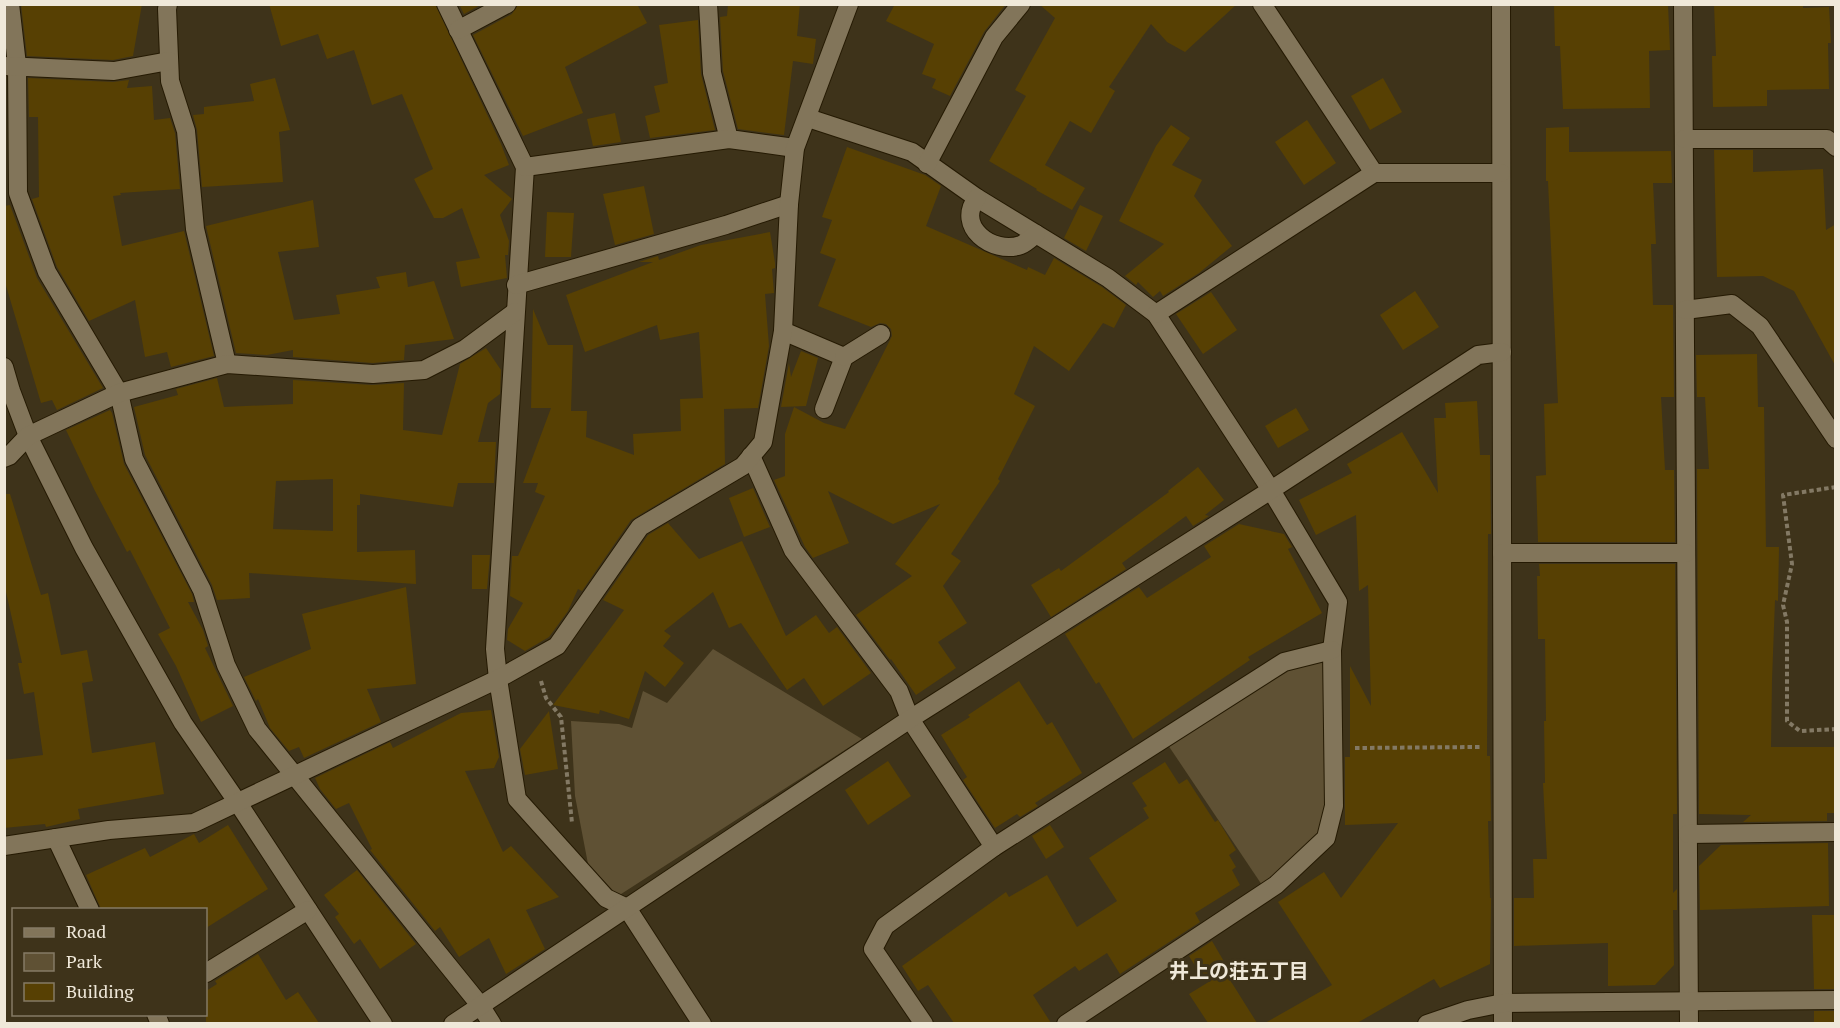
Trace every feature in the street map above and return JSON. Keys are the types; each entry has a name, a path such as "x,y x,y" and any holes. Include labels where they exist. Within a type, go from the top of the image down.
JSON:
{"street":[{"path":"10,4 18,193 47,272 119,393 134,459 202,590 226,665 257,729 480,1005 492,1023"},
{"path":"168,4 170,81 186,131 195,228 227,364"},
{"path":"446,4 525,166 495,649 517,799 606,898 627,908 702,1023"},
{"path":"458,30 507,4"},
{"path":"708,4 712,73 729,139"},
{"path":"4,846 109,830 194,823 498,679 557,646 640,526 743,465 763,442 783,331 789,204 795,148 849,4"},
{"path":"927,164 994,37 1021,4"},
{"path":"1262,4 1374,173"},
{"path":"1501,4 1503,1023"},
{"path":"1683,4 1689,1023"},
{"path":"11,66 114,71 170,61"},
{"path":"808,118 912,152 977,198 1108,278 1156,314 1271,490 1338,602 1332,650 1334,806 1326,838 1276,885 1066,1023"},
{"path":"525,166 729,139 795,148"},
{"path":"1684,139 1827,140 1836,147"},
{"path":"1156,314 1374,173 1502,173"},
{"path":"977,198 971,206 970,218 982,239 995,245 1012,247 1023,245 1036,234"},
{"path":"516,285 726,225 789,204"},
{"path":"1685,310 1732,304 1760,326 1836,439"},
{"path":"4,458 9,456 28,436 119,393 227,364 373,374 424,370 465,349 515,312"},
{"path":"783,331 844,357"},
{"path":"824,409 844,357 881,334"},
{"path":"453,1023 910,718 1271,490 1478,355 1502,352"},
{"path":"4,367 8,391 84,548 183,723 383,1023"},
{"path":"751,456 792,550 899,691 910,718 994,847"},
{"path":"1502,553 1686,553"},
{"path":"924,1023 873,949 885,926 994,847 1284,663 1332,650"},
{"path":"1688,834 1836,832"},
{"path":"56,838 90,908"},
{"path":"207,972 308,910"},
{"path":"1427,1023 1503,1002 1836,1000"}],"path":[{"path":"1836,487 1783,495 1791,564 1783,605 1787,622 1787,721 1800,731 1836,729"},
{"path":"534,659 546,698 561,717 570,796 574,862"},
{"path":"1334,748 1503,747"}],"green space":[{"path":"713,649 862,739 618,896 588,864 575,796 571,721 619,724 632,728 643,691 667,703"},
{"path":"1327,661 1327,804 1317,836 1262,885 1168,745 1286,669"}],"building":[{"path":"21,4 142,4 133,56 113,60 27,56"},
{"path":"269,4 435,4 509,165 484,175 512,199 500,215 509,241 508,255 505,255 507,278 461,287 456,262 480,258 462,208 443,218 434,218 414,179 433,169 402,94 372,105 354,50 327,59 318,34 281,46"},
{"path":"459,4 482,4 464,14"},
{"path":"518,4 637,4 647,23 565,67 583,113 523,136 473,35 512,14"},
{"path":"728,4 800,4 797,36 816,39 813,64 793,61 784,135 738,129 723,71 720,17 727,16"},
{"path":"895,4 1006,4 984,32 950,96 932,88 936,79 922,74 934,44 886,21"},
{"path":"1039,4 1237,4 1185,52 1167,42 1151,24 1109,87 1115,91 1091,133 1070,121 1045,165 1085,188 1072,210 989,161 1026,96 1015,90 1055,18"},
{"path":"1554,4 1668,4 1670,50 1649,51 1650,108 1563,109 1560,46 1555,46"},
{"path":"1714,4 1803,4 1803,8 1829,7 1831,43 1828,43 1829,89 1767,90 1767,106 1713,107 1712,56 1716,56"},
{"path":"698,20 701,74 715,130 650,138 645,116 660,112 654,86 668,83 659,25"},
{"path":"28,78 113,82 129,80 127,88 152,86 154,120 170,118 175,133 180,189 120,193 121,195 113,196 122,246 184,231 214,356 171,367 167,352 145,357 135,300 89,321 57,267 32,199 39,197 38,117 29,117"},
{"path":"275,78 290,130 279,132 283,182 202,187 197,130 193,115 204,114 204,107 254,101 250,84"},
{"path":"1383,78 1402,112 1370,130 1351,96"},
{"path":"615,113 621,142 593,146 587,119"},
{"path":"1307,120 1336,163 1304,185 1275,142"},
{"path":"1171,125 1190,138 1172,165 1202,180 1194,196 1232,246 1199,273 1163,296 1160,291 1153,297 1138,282 1136,285 1125,276 1164,244 1119,221 1156,146"},
{"path":"1569,127 1569,152 1671,151 1672,183 1653,183 1656,244 1651,244 1653,305 1673,305 1674,397 1661,397 1665,470 1674,470 1675,542 1538,542 1536,476 1546,475 1544,404 1558,403 1548,181 1546,181 1546,128"},
{"path":"847,147 925,175 941,186 926,226 1027,270 1028,267 1045,275 1054,258 1102,287 1126,305 1114,328 1103,323 1069,371 1034,346 1014,394 1035,406 998,479 1000,481 951,554 961,561 943,586 967,623 938,642 956,668 916,695 856,615 912,576 895,564 940,504 893,524 828,491 849,543 813,558 805,547 774,480 785,476 785,434 794,407 824,423 845,429 892,336 891,329 886,324 880,323 871,327 818,306 836,259 820,253 832,220 822,217"},
{"path":"1714,150 1753,150 1753,172 1823,169 1826,230 1836,224 1836,367 1794,291 1763,276 1717,277"},
{"path":"644,186 654,234 615,245 603,194"},
{"path":"313,200 319,247 278,252 294,320 340,314 336,295 380,288 376,277 406,272 408,287 434,281 454,339 405,345 404,360 373,363 293,357 293,350 267,355 236,353 206,226"},
{"path":"10,205 37,278 103,388 57,410 52,400 41,403 4,279 4,206"},
{"path":"1080,205 1103,216 1086,251 1064,238"},
{"path":"547,212 574,213 571,257 545,257"},
{"path":"770,232 775,263 775,268 772,269 774,293 765,294 769,346 758,408 724,409 725,464 631,520 582,591 578,589 568,611 549,637 525,651 507,640 508,629 523,603 510,596 512,556 518,556 545,496 535,492 538,483 523,483 551,408 531,408 533,309 548,345 573,345 571,411 587,411 586,437 634,455 633,434 681,431 680,399 703,398 699,332 660,340 657,325 585,352 566,295 653,262 639,262 658,256 659,260 701,245"},
{"path":"1415,291 1439,327 1403,350 1380,315"},
{"path":"1211,292 1237,330 1203,354 1176,314"},
{"path":"486,348 501,370 500,394 488,403 478,442 496,442 494,483 458,483 453,507 360,494 360,505 357,505 357,552 415,550 416,584 249,573 250,598 217,600 212,585 145,455 134,407 178,395 176,389 217,378 224,407 293,404 293,380 372,385 404,383 403,430 442,435 460,364","holes":["333,479 333,531 273,529 276,481"]},
{"path":"801,351 818,358 806,406 781,407 789,363 791,377"},
{"path":"1757,354 1758,407 1764,407 1766,547 1779,547 1778,601 1775,600 1771,747 1836,747 1836,813 1827,813 1827,821 1743,822 1751,815 1699,814 1697,469 1709,469 1705,397 1697,397 1696,355"},
{"path":"1477,401 1480,455 1490,455 1487,756 1490,756 1491,821 1488,821 1491,898 1490,964 1440,988 1434,979 1357,1023 1265,1023 1332,985 1278,902 1324,872 1341,898 1398,823 1345,825 1345,757 1350,757 1350,666 1371,706 1368,585 1359,591 1356,515 1316,535 1299,500 1352,473 1347,464 1402,432 1438,493 1434,418 1446,418 1445,403"},
{"path":"1296,408 1309,430 1278,448 1265,426"},
{"path":"110,410 124,464 192,594 194,602 188,602 203,630 208,646 205,648 233,706 201,722 176,666 158,634 170,628 130,550 127,552 66,430"},
{"path":"1198,467 1224,500 1205,515 1209,516 1193,526 1186,516 1122,563 1126,569 1051,617 1031,585 1059,568 1061,571 1169,492"},
{"path":"753,488 770,527 744,537 729,498"},
{"path":"4,494 10,494 41,595 48,593 61,655 87,650 93,681 82,683 92,753 155,742 164,794 78,809 80,819 46,827 45,824 4,828 4,760 43,755 34,692 24,694 18,663 22,663 4,583"},
{"path":"668,523 699,559 742,541 786,636 816,615 829,633 837,627 871,673 823,706 804,678 787,690 741,623 729,628 713,592 664,631 671,636 663,646 684,663 665,687 645,671 629,719 600,710 599,714 553,705 624,610 603,600 648,535"},
{"path":"1239,524 1284,534 1292,547 1288,549 1322,613 1248,657 1250,660 1133,739 1099,682 1096,684 1065,634 1139,587 1147,598 1211,557 1204,546"},
{"path":"472,555 490,555 487,589 472,589"},
{"path":"1539,564 1675,564 1677,814 1673,814 1673,893 1677,889 1677,910 1673,910 1674,965 1655,985 1608,986 1608,943 1514,946 1514,898 1534,898 1533,859 1547,859 1543,783 1545,783 1544,721 1546,721 1545,639 1538,639 1537,576 1540,576"},
{"path":"406,587 416,684 367,689 381,722 304,758 299,747 289,751 270,728 258,699 256,701 244,677 311,649 302,614"},
{"path":"1019,681 1047,725 1052,722 1082,773 1035,803 1038,806 1020,817 1017,814 995,828 963,780 967,777 941,735"},
{"path":"491,710 499,757 494,768 465,771 503,852 511,846 559,897 526,910 545,949 506,974 489,938 459,957 440,927 435,931 370,850 372,849 349,803 336,809 320,789 315,778 390,742 393,748 461,713"},
{"path":"549,711 558,769 525,775 520,749"},
{"path":"888,761 911,796 868,825 845,790"},
{"path":"1165,762 1179,784 1187,779 1215,822 1218,820 1236,850 1229,855 1236,867 1232,870 1240,885 1195,913 1200,922 1120,974 1107,953 1079,971 1075,966 1033,995 1051,1023 954,1023 928,985 918,991 902,966 1006,892 1009,897 1047,875 1077,927 1117,901 1089,858 1149,818 1143,808 1147,806 1132,783"},
{"path":"228,825 268,889 207,927 207,908 101,908 86,875 145,848 150,857 194,834 199,843"},
{"path":"1050,825 1064,847 1046,859 1032,836"},
{"path":"1828,843 1829,906 1700,910 1699,866 1721,845"},
{"path":"357,870 416,944 380,969 360,939 354,944 335,917 339,914 324,895"},
{"path":"1812,915 1836,915 1836,989 1814,989"},
{"path":"1212,941 1226,965 1203,979 1189,956"},
{"path":"258,954 286,1000 298,992 319,1023 206,1023 207,990 217,984 215,981"},
{"path":"1225,972 1257,1023 1208,1023 1189,994"},
{"path":"1814,1011 1836,1011 1836,1023 1814,1023"}],"district":[{"name":"井上の荘五丁目","path":"1239,970"}]}
